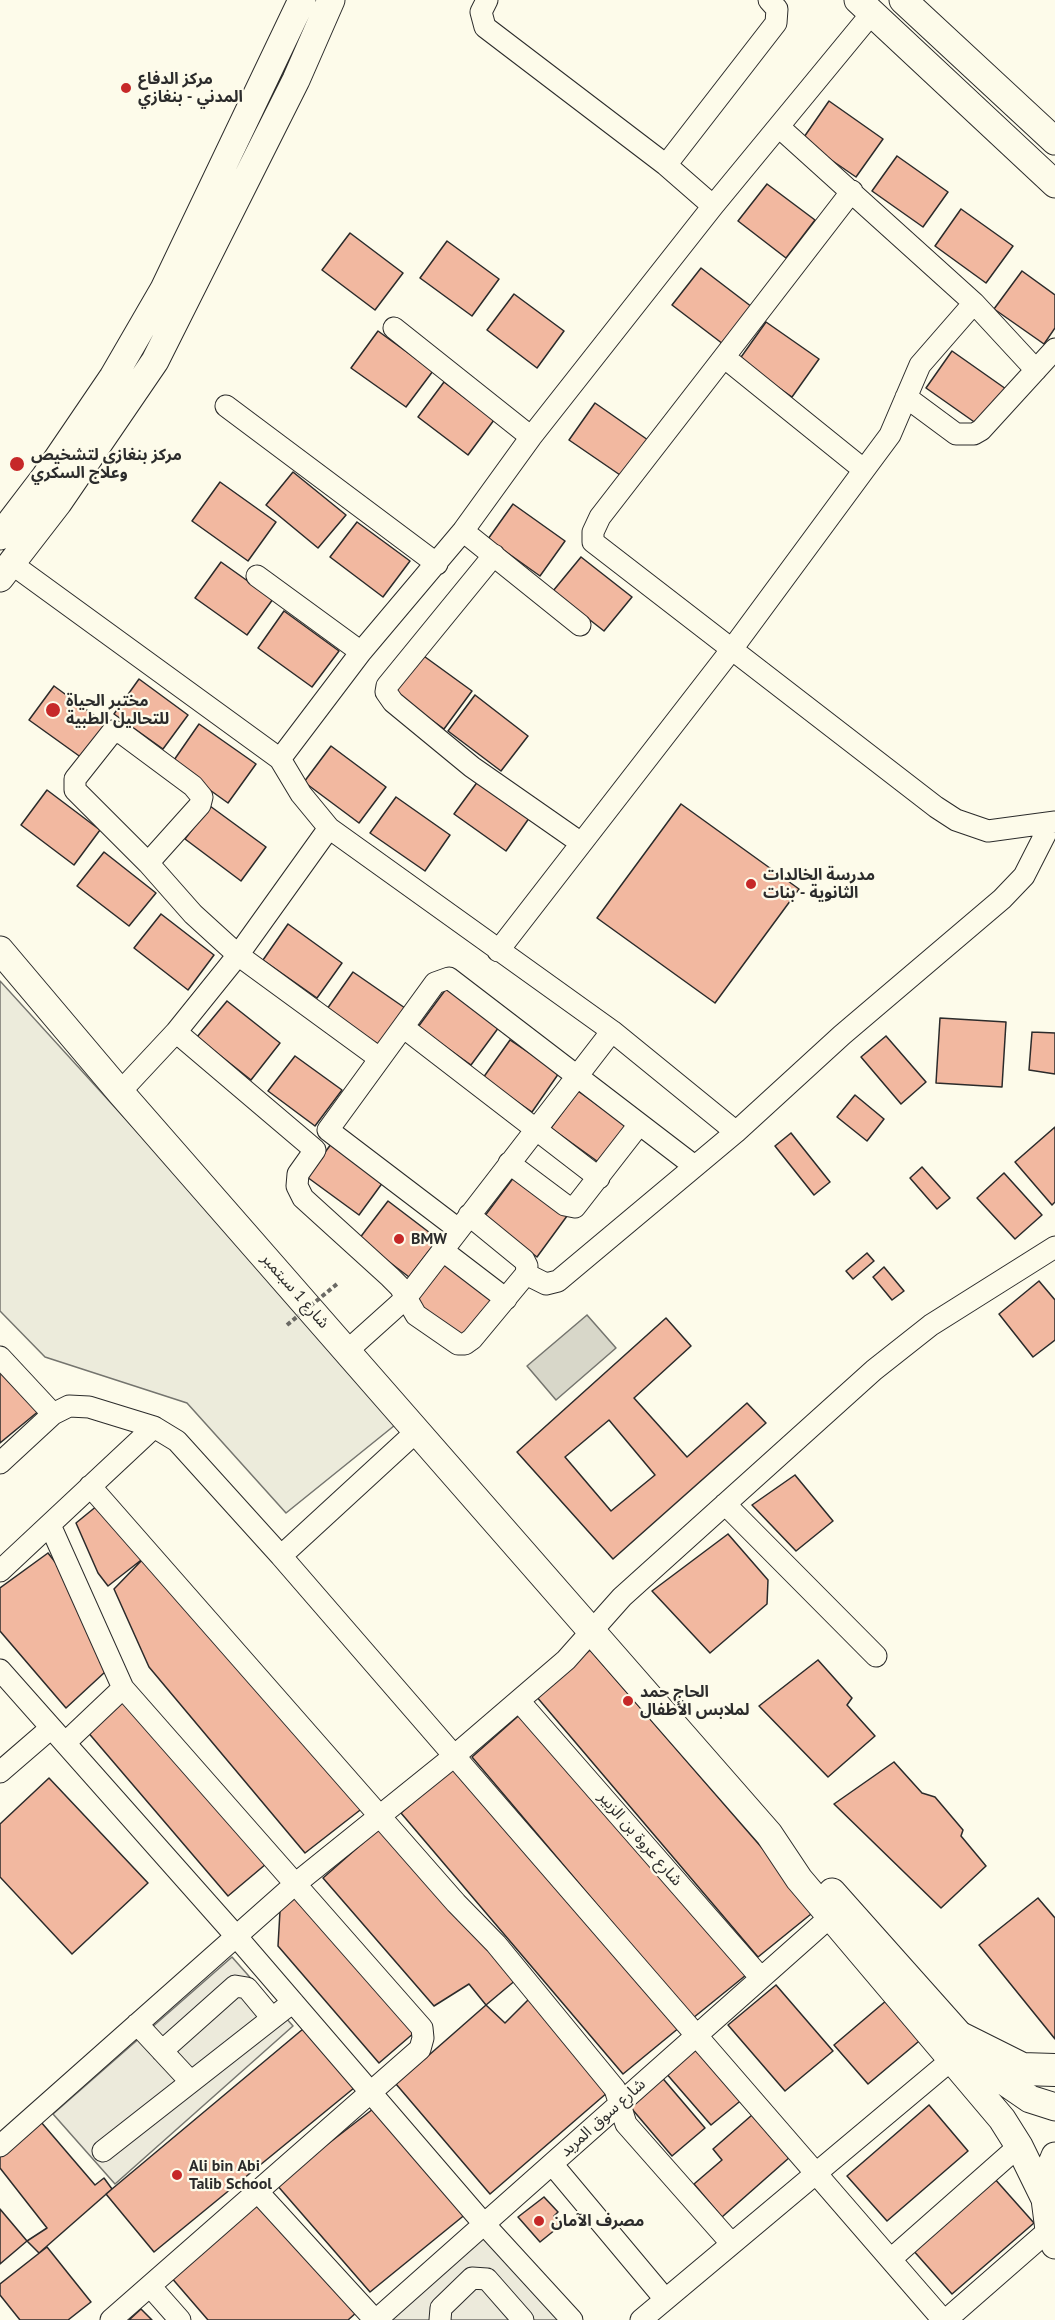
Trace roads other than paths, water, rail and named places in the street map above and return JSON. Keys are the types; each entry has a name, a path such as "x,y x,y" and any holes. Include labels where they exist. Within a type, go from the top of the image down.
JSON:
{"highway":[{"path":"956,2050 1022,2069 1055,2070"}],"main road":[{"path":"0,536 45,477 113,376 164,289 302,0"},
{"path":"6,571 64,494 155,361 296,80 331,0"},
{"path":"903,0 1055,141"},
{"path":"865,7 1055,184"},
{"name":"شارع 1 سبتمبر","path":"0,950 120,1092 769,1834"},
{"path":"769,1834 799,1880 830,1917 956,2050 995,2075 1011,2089 1055,2107"},
{"path":"769,1834 812,1870 956,2050 1019,2146 1045,2199 1052,2237"},
{"path":"1045,2199 1050,2168 1055,2156"}],"street":[{"path":"487,0 481,12 485,27 666,165 713,206"},
{"path":"666,165 776,22 777,9 769,0"},
{"path":"280,759 361,652 463,531 531,437 713,206 779,127 865,7"},
{"path":"779,127 974,303 1036,370"},
{"path":"852,191 600,517 593,532 593,542 936,807 956,820 988,831 1053,823"},
{"path":"498,951 732,649 890,435 920,365 974,303"},
{"path":"394,328 531,437"},
{"path":"906,397 957,434 974,434 981,430 1055,349"},
{"path":"724,357 864,470"},
{"path":"226,406 437,564"},
{"path":"463,531 580,625"},
{"path":"494,555 387,686 386,692 393,702 472,766 581,843"},
{"path":"6,571 280,759 301,794 329,828 612,1031 736,1132"},
{"path":"257,576 361,652"},
{"path":"148,863 200,805 202,797 193,786 123,734 113,731 75,779 73,787 148,863 193,914 238,955 379,1058"},
{"path":"526,1274 546,1284 558,1281 693,1165 736,1132 842,1035 1002,899 1024,876 1053,823"},
{"path":"120,1092 176,1032 238,955 329,828"},
{"path":"328,1130 463,1222 524,1260 526,1274 472,1339 465,1344 458,1344 416,1315 390,1277 303,1198 297,1186 298,1174 328,1130 379,1058 435,982 448,978 638,1126 693,1165"},
{"path":"403,1027 599,1178"},
{"path":"347,1351 406,1298 574,1077 612,1031"},
{"path":"176,1032 315,1150"},
{"path":"509,1163 571,1208 581,1202 638,1126"},
{"path":"0,2146 294,1885 453,1756 566,1660 622,1597 874,1370 923,1331 1055,1247"},
{"path":"441,1250 506,1299"},
{"path":"0,1358 53,1414"},
{"path":"0,1464 53,1414 69,1406 89,1407 154,1427 177,1441 281,1556 945,2320 1052,2237"},
{"path":"0,1571 154,1427"},
{"path":"281,1556 417,1431"},
{"path":"90,1486 456,1903 496,1944 606,2078 621,2103 621,2113 626,2124 731,2243"},
{"path":"725,1503 876,1656"},
{"path":"50,1525 123,1688 422,2028 423,2038 420,2049 111,2320"},
{"path":"0,1670 237,1936 484,2224 572,2320"},
{"path":"0,1772 58,1735 123,1688"},
{"name":"شارع عروة بن الزبير","path":"519,1701 761,1978"},
{"name":"شارع سوق المربد","path":"375,2320 830,1917"},
{"path":"162,2051 235,1986 247,1988 272,2018"},
{"path":"103,2151 293,2002"},
{"path":"137,2024 190,2081"},
{"path":"641,2320 956,2050"},
{"path":"891,2259 1019,2146"},
{"path":"552,2164 665,2299"},
{"path":"257,2191 375,2320"},
{"path":"440,2320 441,2308 472,2278 487,2279 524,2320"},
{"path":"150,2286 180,2320"}],"place":[{"name":"مركز الدفاع المدني - بنغازي","path":"126,88"},
{"name":"مركز بنغازي لتشخيص وعلاج السكري","path":"17,464"},
{"name":"مختبر الحياة للتحاليل الطبية","path":"53,710"},
{"name":"مدرسة الخالدات الثانوية - بنات","path":"751,884"},
{"name":"BMW","path":"399,1239"},
{"name":"الحاج حمد لملابس الأطفال","path":"628,1701"},
{"name":"Ali bin Abi Talib School","path":"177,2175"},
{"name":"مصرف الآمان","path":"539,2221"}]}
